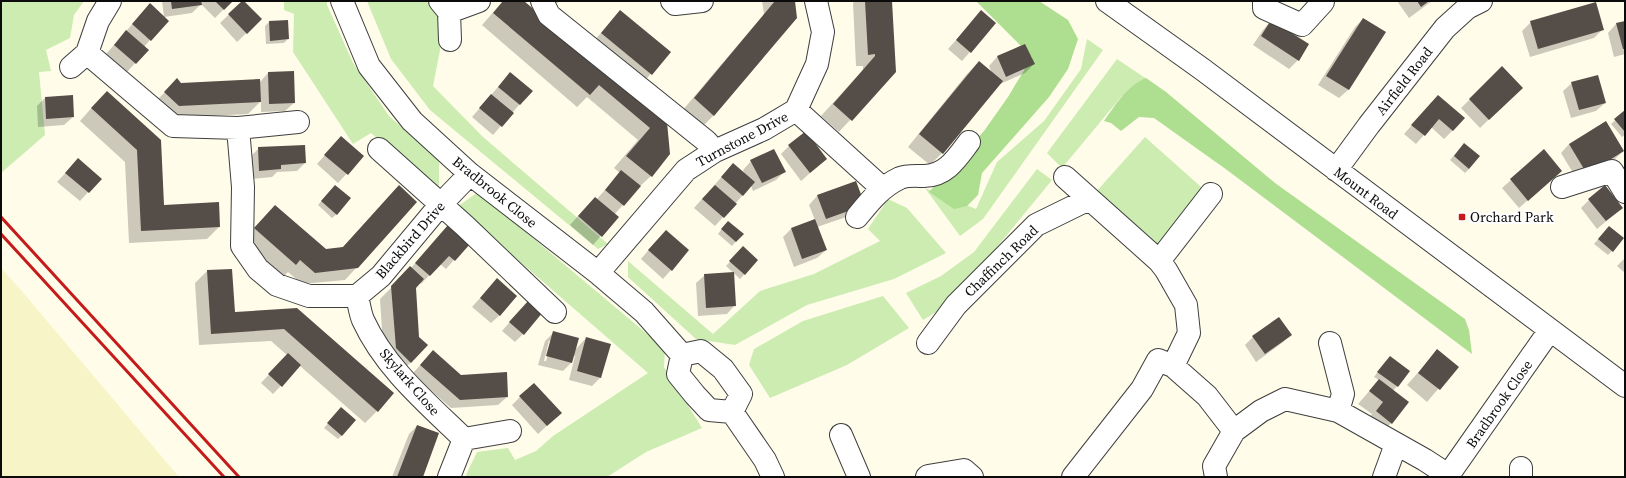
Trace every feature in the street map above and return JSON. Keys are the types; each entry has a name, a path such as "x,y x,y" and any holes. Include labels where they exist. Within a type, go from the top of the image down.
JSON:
{"street":[{"path":"110,1 79,60 173,126 238,128 298,122"},
{"name":"Bradbrook Close","path":"342,1 369,66 412,121 470,174 644,312 682,355"},
{"path":"450,40 445,7 479,1"},
{"path":"542,1 549,15 706,141 715,151"},
{"path":"672,1 675,4 702,1"},
{"name":"Turnstone Drive","path":"598,274 686,170 715,151 764,128 796,110 817,64 823,32 816,1"},
{"name":"Mount Road","path":"1107,1 1202,69 1625,386"},
{"path":"1264,1 1264,8 1302,25 1323,2"},
{"name":"Airfield Road","path":"1336,170 1369,125 1441,34 1470,3"},
{"path":"796,110 882,188"},
{"path":"238,128 243,187 242,246 258,269 278,284 309,296 357,296"},
{"path":"856,216 882,188 904,176 928,176 943,171 951,165 969,142"},
{"path":"379,149 441,204 555,312"},
{"path":"1562,187 1612,170 1625,192"},
{"name":"Blackbird Drive","path":"357,296 381,276 441,204 470,174"},
{"path":"1065,177 1158,261 1166,270 1186,305 1189,333 1173,366"},
{"path":"1158,261 1211,194"},
{"name":"Chaffinch Road","path":"928,343 956,305 1036,225 1089,198"},
{"name":"Skylark Close","path":"357,296 363,319 386,358 417,393 464,439"},
{"name":"Bradbrook Close","path":"1448,476 1492,416 1550,330"},
{"path":"1330,343 1343,394 1338,411"},
{"path":"701,351 723,369 740,394 732,412 709,410 694,395 678,374 682,355 701,351"},
{"path":"1073,477 1142,389 1158,360 1173,366 1207,396 1234,431"},
{"path":"1216,477 1214,466 1234,431 1261,411 1285,399 1338,411 1425,460 1448,476"},
{"path":"732,412 765,460 774,477"},
{"path":"449,477 464,439 510,431"},
{"path":"841,436 859,477"},
{"path":"1384,477 1396,444"},
{"path":"927,477 964,470 972,477"}],"shaded area":[{"path":"1,268 20,289 179,477 1,477"}],"green space":[{"path":"1,1 84,1 74,15 70,38 46,50 51,71 39,72 45,135 1,173"},
{"path":"284,1 327,1 327,5 353,63 389,116 439,160 439,191 371,133 353,144 293,52 294,14 284,10"},
{"path":"367,1 432,1 442,13 442,40 433,86 483,137 608,244 598,249 430,110 391,59"},
{"path":"976,1 1039,1 1068,20 1078,39 1068,69 1049,97 982,173 978,195 967,206 954,209 929,192 984,131 1008,97 1032,57"},
{"path":"1087,39 1103,50 983,219 960,236 925,188 976,209 997,162 1044,121 1081,69"},
{"path":"1117,59 1154,84 1121,97 1062,168 1047,153"},
{"path":"1146,78 1166,92 1275,183 1465,319 1469,330 1472,354 1227,170 1154,118 1139,117 1121,131 1111,123 1104,121 1128,91 1139,81"},
{"path":"1145,137 1209,194 1158,250 1095,193"},
{"path":"1037,169 1052,180 951,303 923,320 906,293 941,276 974,252"},
{"path":"478,192 665,349 664,367 702,428 646,452 607,477 467,477 466,475 477,452 508,448 515,460 536,451 553,436 648,373 457,207"},
{"path":"888,199 907,208 946,253 894,279 807,305 735,345 696,339 628,277 628,261 713,334 760,291 814,274 880,241 868,229"},
{"path":"883,296 909,328 847,365 770,398 749,365 754,349 803,321"}],"building":[{"path":"171,1 201,1 202,5 172,9"},
{"path":"215,1 233,1 224,10"},
{"path":"242,1 244,1 262,19 247,34 228,14"},
{"path":"503,1 524,1 667,122 670,154 652,177 626,156 650,128 599,85 590,95 493,13"},
{"path":"775,1 795,1 797,18 714,116 694,98"},
{"path":"865,1 892,1 896,72 852,121 833,104 875,56 875,54 868,55"},
{"path":"1417,1 1429,1 1421,7"},
{"path":"1596,2 1604,30 1538,49 1530,21"},
{"path":"150,3 169,21 151,41 132,24"},
{"path":"620,10 671,52 652,75 601,33"},
{"path":"981,10 996,23 971,53 956,40"},
{"path":"1363,18 1386,32 1349,90 1326,76"},
{"path":"288,20 289,39 270,41 269,21"},
{"path":"1271,20 1309,44 1299,61 1261,36"},
{"path":"1625,21 1625,49 1623,49 1616,23"},
{"path":"126,30 149,50 136,64 114,45"},
{"path":"1025,44 1035,64 1006,77 997,56"},
{"path":"979,61 1003,81 943,154 919,134"},
{"path":"1502,66 1523,88 1489,120 1469,99"},
{"path":"294,71 295,103 269,104 268,72"},
{"path":"510,72 533,91 520,105 498,87"},
{"path":"1598,75 1606,103 1579,110 1571,82"},
{"path":"177,78 181,83 260,79 261,102 179,106 164,92"},
{"path":"107,91 161,140 164,205 219,202 220,227 141,231 137,150 91,108"},
{"path":"491,94 514,113 502,127 479,108"},
{"path":"73,95 74,117 46,119 45,97"},
{"path":"1438,95 1465,118 1453,131 1439,119 1425,136 1411,125"},
{"path":"1625,110 1625,132 1614,119"},
{"path":"1606,121 1624,151 1587,174 1569,144"},
{"path":"806,131 827,159 810,173 788,145"},
{"path":"341,136 364,156 348,175 324,155"},
{"path":"1464,143 1480,156 1469,169 1454,156"},
{"path":"305,145 306,163 281,165 281,169 259,171 258,147"},
{"path":"774,149 786,172 762,183 750,160"},
{"path":"1544,149 1562,171 1528,201 1510,179"},
{"path":"78,158 102,179 89,193 65,173"},
{"path":"733,163 755,182 743,196 721,177"},
{"path":"621,170 641,186 624,206 605,190"},
{"path":"856,181 865,205 826,219 817,195"},
{"path":"335,185 351,198 337,215 321,201"},
{"path":"399,185 417,202 358,268 315,273 300,260 296,265 254,228 275,205 326,249 343,247"},
{"path":"715,185 737,204 724,218 702,199"},
{"path":"1605,185 1623,208 1606,221 1588,199"},
{"path":"595,197 619,217 602,237 578,216"},
{"path":"815,219 827,250 802,259 791,228"},
{"path":"728,221 744,234 736,242 721,229"},
{"path":"448,225 470,244 455,261 449,256 430,276 415,263"},
{"path":"1609,226 1624,238 1613,252 1598,239"},
{"path":"666,230 689,250 672,271 648,250"},
{"path":"743,246 758,260 745,275 729,261"},
{"path":"410,266 424,279 416,288 419,337 428,345 411,363 396,348 391,286"},
{"path":"232,269 235,312 297,308 394,393 378,412 284,329 211,334 207,270"},
{"path":"734,272 736,306 706,308 704,274"},
{"path":"497,278 517,296 500,316 480,298"},
{"path":"529,300 543,312 524,335 509,322"},
{"path":"1279,317 1292,335 1265,354 1252,336"},
{"path":"553,331 579,338 572,363 546,356"},
{"path":"586,337 611,344 601,378 577,371"},
{"path":"1437,349 1459,367 1440,390 1418,373"},
{"path":"433,350 461,375 507,372 508,397 460,400 420,365"},
{"path":"288,353 301,365 282,387 268,374"},
{"path":"1390,356 1410,371 1398,387 1377,372"},
{"path":"1379,379 1409,402 1392,424 1376,411 1383,402 1369,391"},
{"path":"534,383 562,413 547,426 519,396"},
{"path":"341,407 356,420 342,436 327,423"},
{"path":"417,425 439,433 423,477 397,477"}],"railway":[{"path":"1,217 239,477"},
{"path":"1,234 224,477"}],"place":[{"name":"Orchard Park","path":"1462,217"}]}
